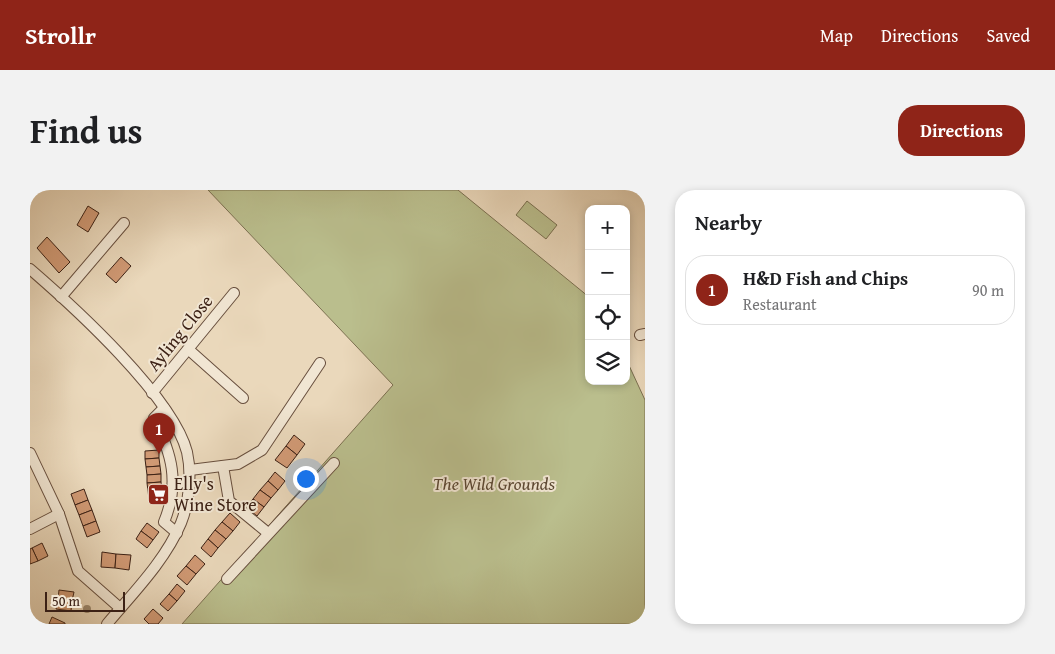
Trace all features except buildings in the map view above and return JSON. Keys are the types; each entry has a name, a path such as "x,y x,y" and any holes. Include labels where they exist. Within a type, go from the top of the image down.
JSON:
{"street":[{"path":"61,298 124,223"},
{"path":"30,269 117,352 164,408 180,434 187,452 190,470 187,498 177,533 157,563 107,624"},
{"name":"Ayling Close","path":"152,393 234,293"},
{"path":"188,349 243,398"},
{"path":"190,470 238,464 262,450 320,363"},
{"path":"164,408 154,418 169,452 173,476 172,502 164,522 177,533"},
{"path":"30,453 60,514 78,571 120,608"},
{"path":"227,579 334,463"},
{"path":"223,466 229,501 268,533"},
{"path":"30,529 60,514"}],"green space":[{"name":"The Wild Grounds","path":"208,190 458,190 585,294 585,385 630,385 630,368 645,400 645,624 182,624 393,385"},
{"path":"527,201 557,225 546,239 516,215"}],"place":[{"name":"H&D Fish and Chips","path":"159,454"},
{"name":"Elly's Wine Store","path":"158,494"}]}
